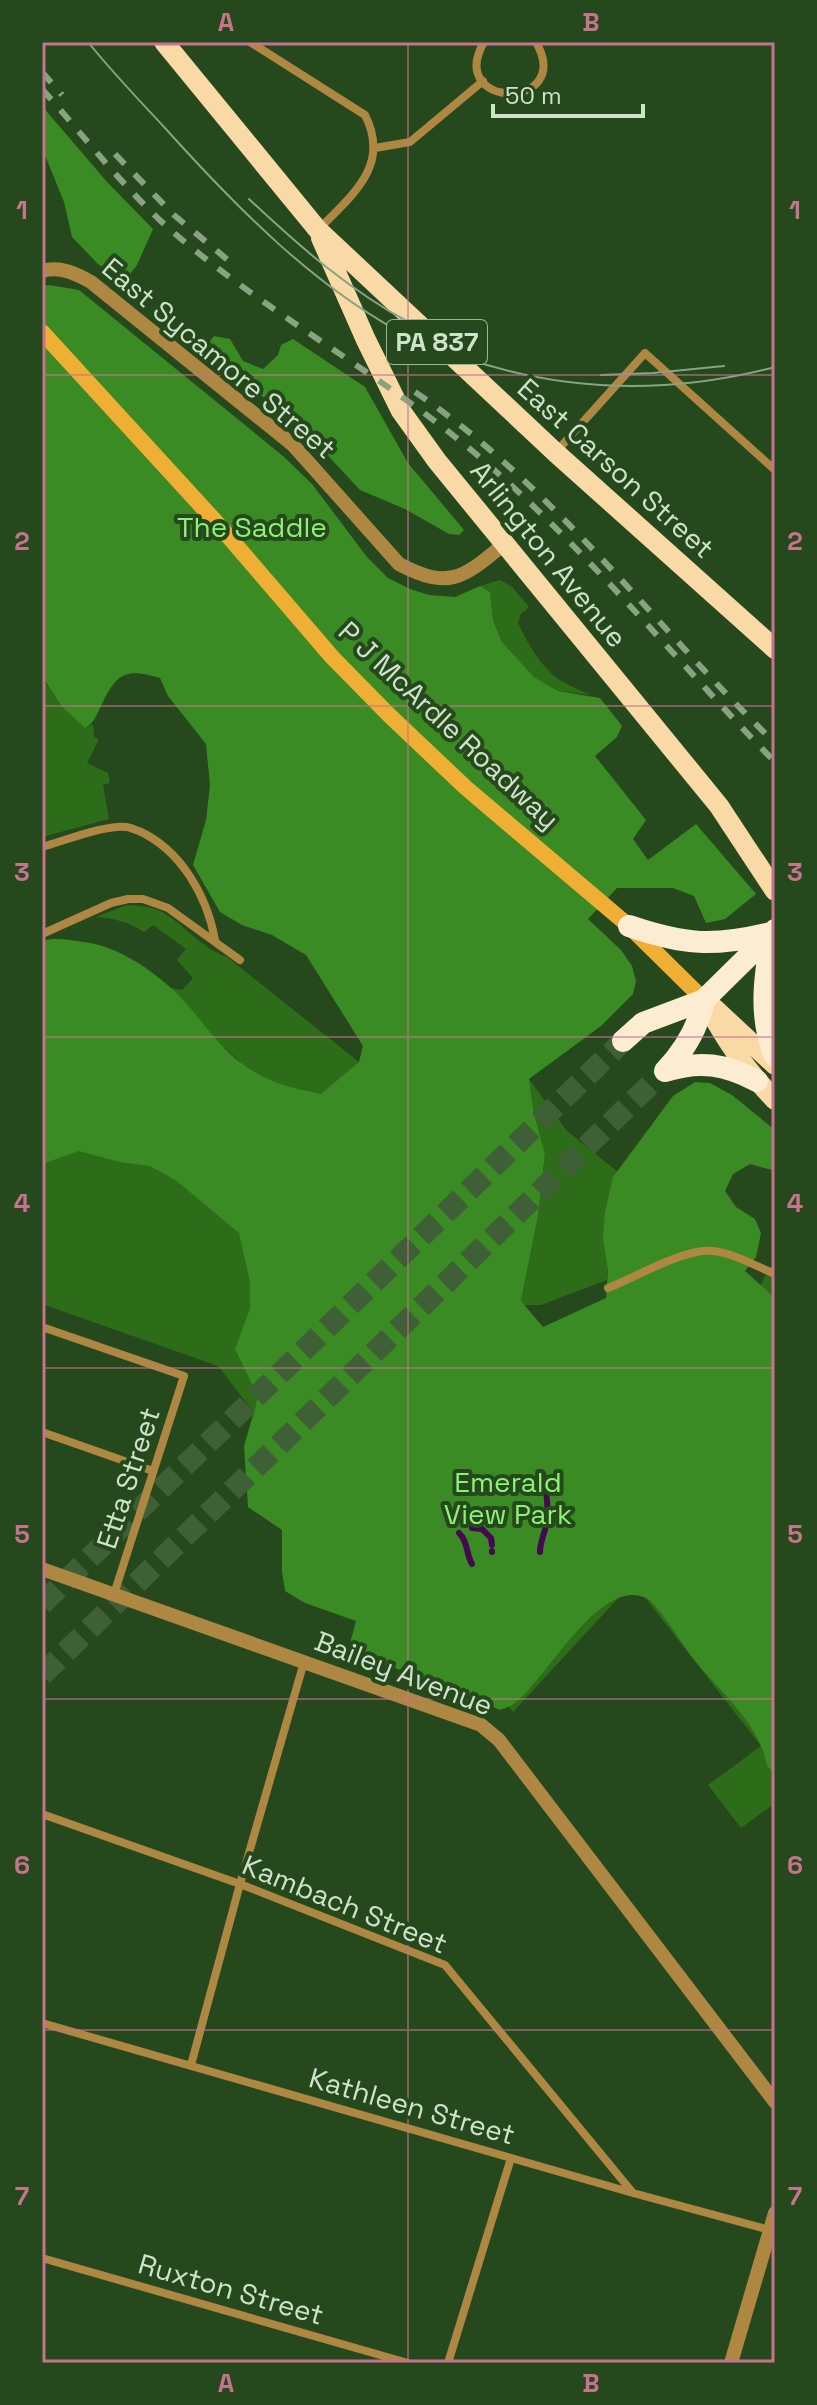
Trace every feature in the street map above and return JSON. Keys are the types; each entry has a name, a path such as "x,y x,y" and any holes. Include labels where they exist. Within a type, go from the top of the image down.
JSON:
{"highway":[{"path":"629,926 679,940 710,944 774,932"},
{"path":"623,1041 643,1023 704,1000 774,932"},
{"path":"774,932 766,964 764,999 765,1023 775,1056"},
{"path":"704,1000 692,1035 662,1074 679,1066 716,1065 735,1069 757,1081"}],"main road":[{"name":"East Carson Street","path":"164,42 318,230 556,453 775,649"},
{"name":"Arlington Avenue","path":"318,230 401,411 437,461 719,806 775,891"},
{"name":"P J McArdle Roadway","path":"42,332 216,522 332,657 389,715 465,787 629,926 775,1065"},
{"path":"704,1000 725,1040 775,1100"}],"street":[{"path":"250,42 365,115 372,129 375,148 368,173 318,230"},
{"path":"484,42 477,61 483,81 499,93 509,95 529,89 542,73 542,52 536,42"},
{"path":"375,148 410,142 483,81"},
{"name":"East Sycamore Street","path":"42,271 71,271 91,282 293,445 399,564 435,579 454,579 473,569 504,544"},
{"path":"556,453 645,353 775,470"},
{"path":"42,847 101,830 128,826 147,835 165,845 179,860 211,919 215,940"},
{"path":"42,934 111,903 143,899 168,908 240,960"},
{"path":"608,1288 703,1251 729,1255 775,1274"},
{"name":"Etta Street","path":"42,1327 184,1376 114,1594"},
{"path":"42,1432 153,1471"},
{"name":"Bailey Avenue","path":"42,1569 481,1725 499,1740 775,2102"},
{"path":"191,2065 304,1662"},
{"name":"Kambach Street","path":"42,1814 240,1884 445,1965 633,2193"},
{"name":"Kathleen Street","path":"42,2023 770,2230"},
{"path":"448,2363 511,2158"},
{"path":"731,2363 775,2213"},
{"name":"Ruxton Street","path":"42,2258 408,2363"}],"green space":[{"path":"42,106 108,183 153,229 137,265 123,283 98,264 72,237 64,202 42,148"},
{"name":"The Saddle","path":"42,286 79,290 283,456 312,484 367,557 388,578 429,595 455,597 480,586 490,592 493,620 502,642 534,677 558,691 600,698 622,726 617,737 595,756 646,820 633,839 648,860 696,824 756,894 725,919 706,923 694,896 673,888 617,888 588,919 621,950 632,966 636,981 633,994 601,1026 529,1079 534,1114 545,1154 538,1216 521,1301 543,1327 606,1298 608,1271 603,1238 613,1177 673,1096 695,1082 710,1083 732,1095 775,1130 775,1171 750,1164 733,1174 725,1191 736,1207 755,1219 761,1233 756,1257 745,1271 775,1298 775,1773 767,1766 763,1750 747,1721 648,1599 630,1595 611,1602 592,1616 525,1694 500,1710 461,1692 348,1651 356,1621 305,1603 285,1591 282,1530 248,1507 244,1446 257,1401 235,1349 250,1309 250,1282 239,1233 177,1181 150,1166 79,1151 42,1164 42,941 63,939 96,944 130,958 170,987 231,1055 250,1070 279,1083 321,1094 359,1062 363,1046 306,955 272,935 242,925 220,912 193,865 206,820 210,785 206,744 168,696 160,678 138,673 122,676 111,687 91,724 85,728 62,707 42,681"},
{"path":"214,336 230,339 243,361 263,369 278,355 281,345 293,339 365,387 408,463 464,530 459,535 449,534 405,509 360,490 316,443 205,347"},
{"path":"500,580 512,587 529,607 521,614 518,623 541,662 561,681 591,695 558,691 534,677 502,642 493,620 490,592 480,586"},
{"path":"42,681 62,707 85,728 93,724 94,737 99,739 87,763 108,773 110,783 103,785 109,819 42,837"},
{"name":"Emerald View Park","path":"127,905 164,913 209,948 227,957 359,1062 356,1064 487,1314 705,1400 766,1274 775,1278 775,1803 741,1828 708,1785 761,1746 633,1582 513,1712 287,1455 218,1366 42,1304 42,979 177,995 171,988 182,990 193,978 177,960 186,949 153,925 144,932 121,921 96,917","holes":["224,1047 241,1063 177,1102"]},
{"path":"529,1079 567,1131 618,1172 613,1177 607,1280 541,1305 524,1305 521,1302 538,1216 545,1155"}],"waterway":[{"path":"540,1552 548,1514 543,1474"},
{"path":"472,1528 482,1529 491,1538 492,1545"},
{"path":"459,1533 472,1564"}],"tunnel":[{"path":"42,1604 623,1041"},
{"path":"42,1675 658,1077"}],"tram line":[{"path":"88,42 192,158 280,245 344,297 413,339 498,368 576,383 655,386 735,376 775,367"},
{"path":"249,199 306,251 346,282 389,311 445,341"},
{"path":"601,375 724,366"}],"railway":[{"path":"42,72 62,95"},
{"path":"42,89 122,181 173,232 247,290 402,397 476,454 516,490 592,565 775,762"},
{"path":"115,154 174,215 229,261"},
{"path":"415,392 466,430 559,514 775,743"}]}
